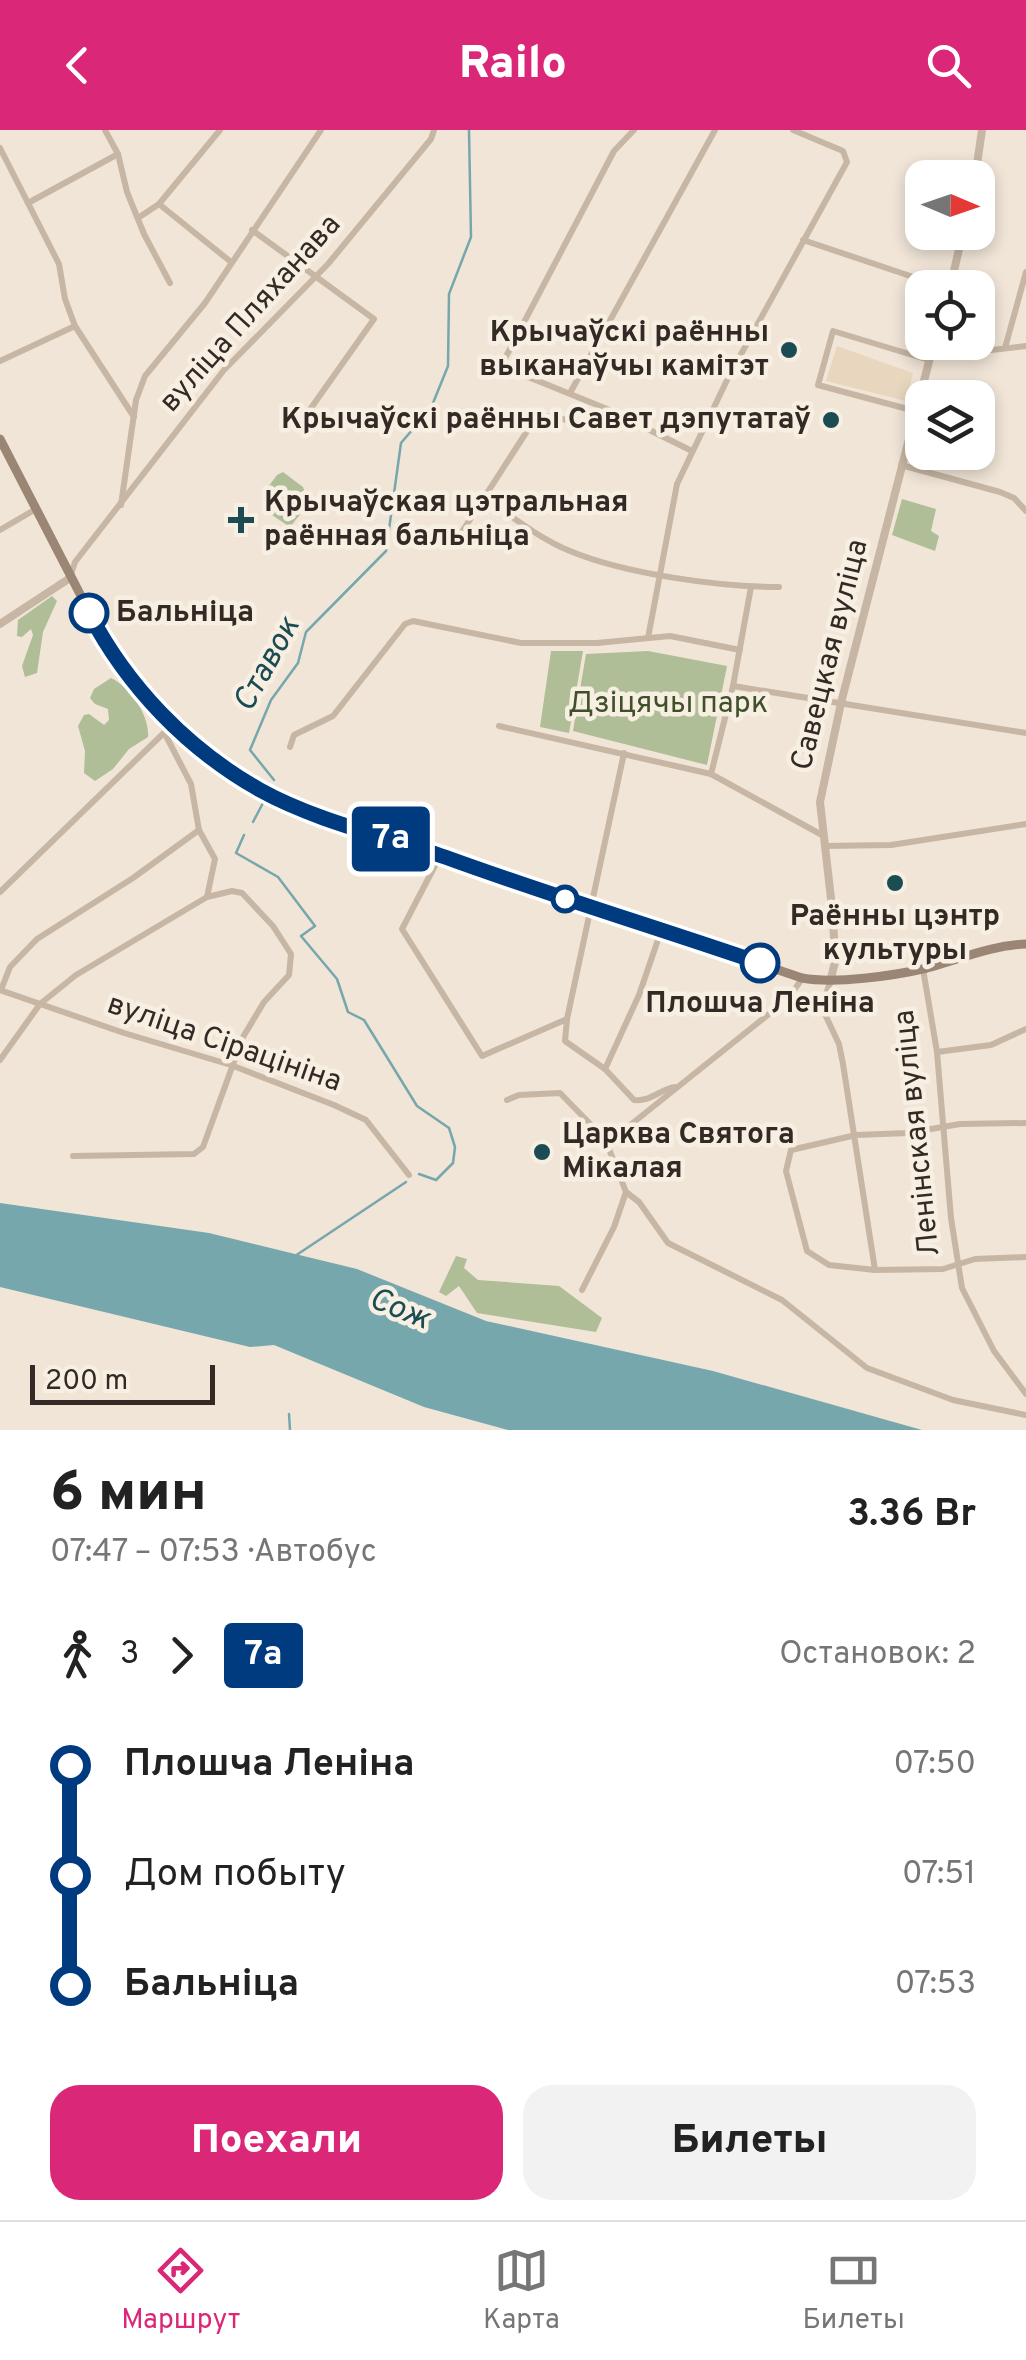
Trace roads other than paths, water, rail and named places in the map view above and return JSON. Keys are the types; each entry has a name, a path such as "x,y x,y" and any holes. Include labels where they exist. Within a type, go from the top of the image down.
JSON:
{"main road":[{"name":"Ленінская вуліца","path":"0,440 112,656 168,730 262,792 802,978 830,982 922,969"},
{"path":"922,969 999,947 1026,944"}],"street":[{"path":"105,130 118,154 138,218 170,283"},
{"path":"138,218 160,204 220,130"},
{"path":"121,506 136,400 146,376 205,303 321,130"},
{"name":"вуліца Пляханава","path":"70,578 75,562 224,370 317,276 434,130"},
{"path":"634,130 614,151 501,366 570,393 692,450"},
{"path":"570,393 715,130"},
{"path":"648,638 677,484 846,162 843,151 793,130"},
{"path":"978,160 982,130"},
{"path":"0,148 58,264 64,299 75,326 134,417"},
{"path":"28,203 118,154"},
{"path":"160,204 230,262"},
{"path":"252,230 374,319 298,425"},
{"path":"804,240 905,274"},
{"path":"1004,348 1026,272"},
{"path":"0,361 75,326"},
{"path":"905,352 833,331 818,384 905,408"},
{"path":"995,349 1026,346"},
{"path":"460,536 531,425 548,416 572,421"},
{"name":"Савецкая вуліца","path":"830,982 835,962 834,931 820,802 841,702 905,451"},
{"path":"901,465 1000,492 1024,506"},
{"path":"484,497 570,551 661,574 778,587"},
{"path":"0,530 36,509"},
{"path":"0,624 70,578"},
{"path":"712,774 751,587"},
{"path":"290,747 294,736 333,716 405,624 414,621 521,643 597,643 670,636 740,650"},
{"path":"733,686 1026,733"},
{"path":"499,726 712,774 822,835"},
{"path":"0,892 168,730 191,784 198,830 215,859 207,898"},
{"path":"624,753 566,1019 565,1042 605,1069 634,1100 646,1100 675,1087"},
{"path":"824,846 891,845 1026,824"},
{"path":"0,990 10,967 37,939 198,830"},
{"path":"440,856 402,929 482,1056 566,1019"},
{"path":"0,1060 40,1004 76,975 207,898 232,891 242,894 272,926 291,954 289,975 254,1018 231,1065 203,1147 194,1154 73,1156"},
{"path":"605,1069 639,996 662,930"},
{"name":"Ленінская вуліца","path":"922,969 937,1052 950,1218 958,1264 971,1308 994,1351 1026,1394"},
{"path":"604,1139 619,1134 769,1014 802,978"},
{"path":"830,982 822,1008 839,1044 875,1270"},
{"name":"вуліца Сірацініна","path":"0,990 231,1065 366,1120 408,1175"},
{"path":"937,1052 991,1045 1026,1029"},
{"path":"506,1100 519,1095 560,1092 604,1139 626,1192 639,1202 668,1243 782,1300 866,1368 964,1404 991,1410 1010,1409 1026,1415"},
{"path":"1026,1123 856,1135 791,1150 786,1171 806,1250 829,1265 875,1270 944,1269 975,1259 1026,1256"},
{"path":"582,1290 614,1228 626,1192"}],"water":[{"name":"Сож","path":"0,1203 209,1233 357,1269 486,1321 713,1371 922,1430 508,1430 424,1407 274,1345 250,1347 0,1287"}],"waterway":[{"name":"Ставок","path":"274,780 250,750 271,700 298,663 306,632 386,551 401,443 431,408 448,366 449,294 471,237 469,130"},
{"name":"Ставок","path":"253,822 264,801"},
{"name":"Ставок","path":"244,835 236,853 278,877 315,926 301,936 337,979 348,1012 364,1020 417,1106 449,1128 455,1147 453,1163 436,1180 419,1174"},
{"name":"Ставок","path":"295,1256 406,1182"},
{"path":"289,1414 290,1430"}],"place":[{"name":"Крычаўскі раённы выканаўчы камітэт","path":"789,350"},
{"name":"Крычаўскі раённы Савет дэпутатаў","path":"831,420"},
{"name":"Крычаўская цэтральная раённая бальніца","path":"241,520"},
{"name":"Бальніца","path":"89,613"},
{"name":"Раённы цэнтр культуры","path":"895,883"},
{"name":"Плошча Леніна","path":"760,963"},
{"name":"Царква Святога Мікалая","path":"542,1152"}],"park label":[{"name":"Дзіцячы парк","path":"668,704"}]}
